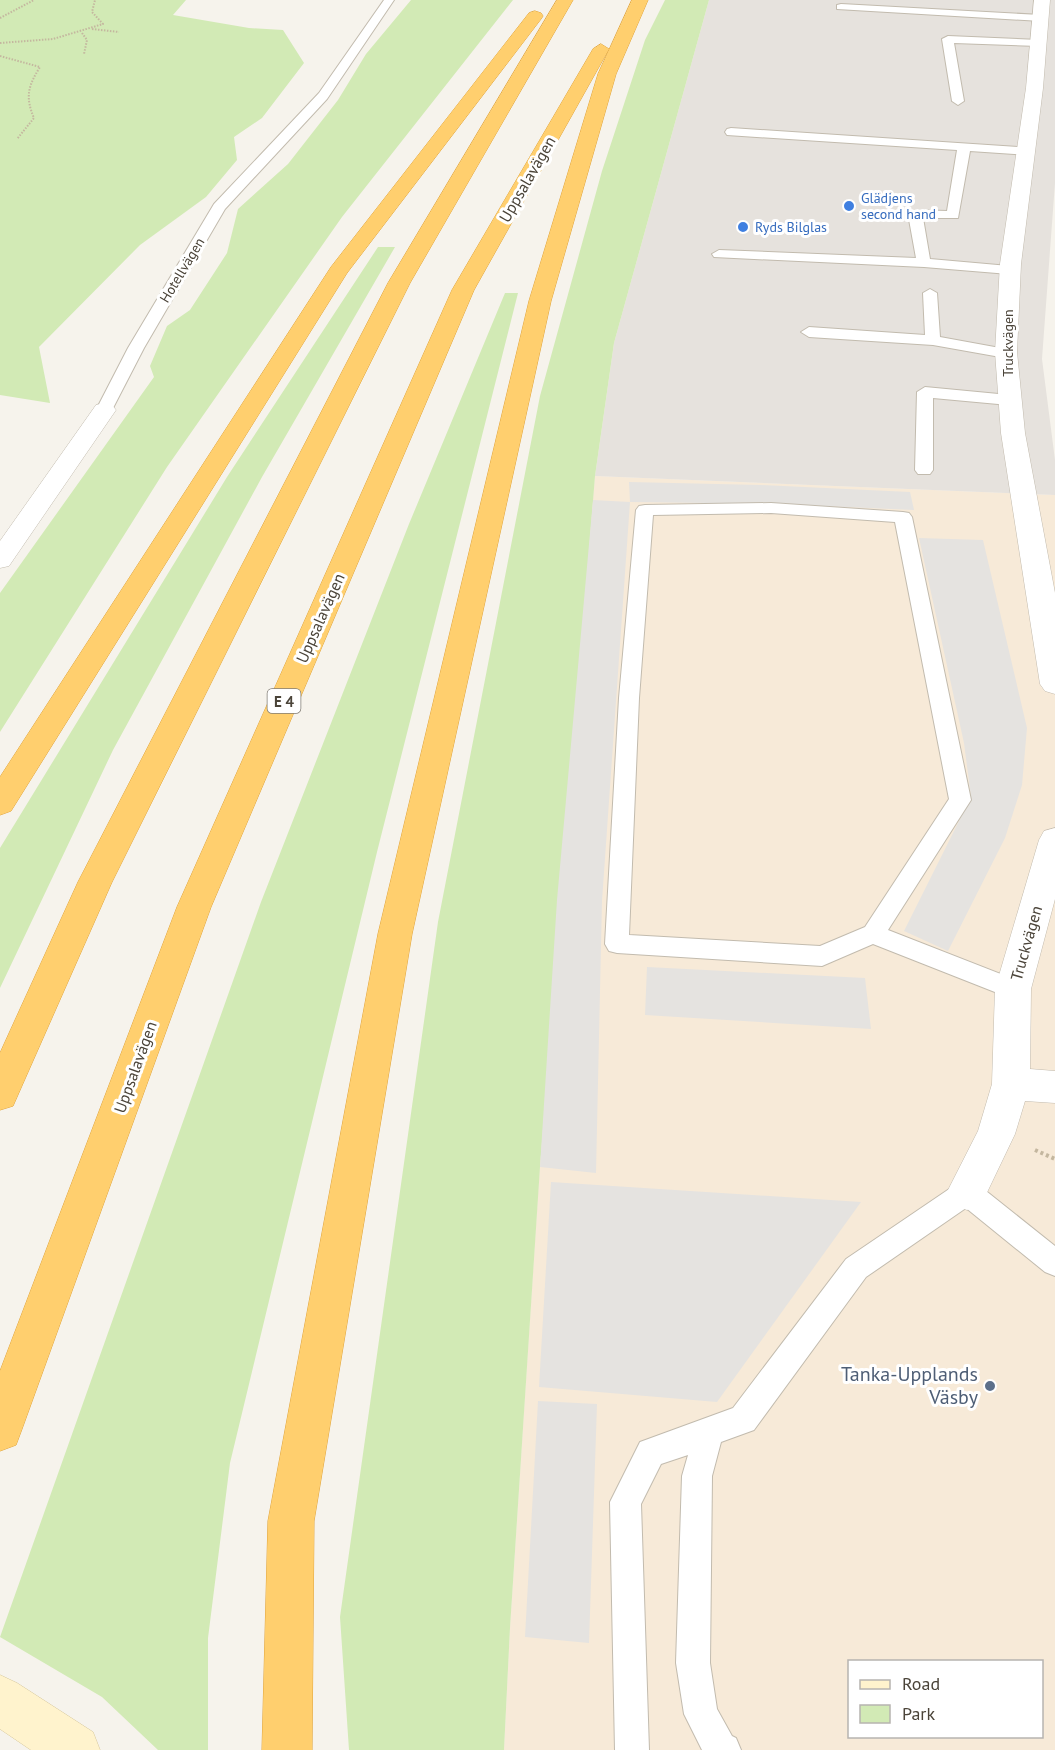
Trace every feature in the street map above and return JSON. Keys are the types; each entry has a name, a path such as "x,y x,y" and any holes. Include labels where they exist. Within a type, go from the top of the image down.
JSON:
{"highway":[{"path":"0,803 338,271 547,0"},
{"path":"0,1094 95,882 399,283 564,0"},
{"name":"Uppsalavägen","path":"0,1429 194,907 463,290 629,0"},
{"path":"287,1750 291,1521 395,934 540,301 607,74 640,0"}],"main road":[{"path":"0,1700 75,1750"}],"street":[{"name":"Truckvägen","path":"1041,9 1027,151 1009,270 1006,353 1015,447 1044,606 1055,684"},
{"name":"Hotellvägen","path":"0,560 104,410"},
{"name":"Truckvägen","path":"967,1192 996,1134 1011,1084 1013,989 1055,840"},
{"path":"1011,1084 1055,1087"}],"lane":[{"name":"Hotellvägen","path":"104,410 136,348 219,207 323,96 389,0"},
{"path":"841,7 1041,9"},
{"path":"958,101 948,39 1039,43"},
{"path":"731,132 1027,151"},
{"path":"924,263 915,214 953,215 964,147"},
{"path":"719,254 924,263 1009,270"},
{"path":"930,293 933,340"},
{"path":"809,332 933,340 1006,353"},
{"path":"924,471 925,392 1009,400"},
{"path":"873,934 960,800 903,517 771,508 645,510 629,698 617,944 822,956 873,934 1013,989"},
{"path":"632,1750 625,1502 651,1454 742,1419 856,1268 967,1192 1055,1263"},
{"path":"709,1431 697,1476 693,1663 700,1714 721,1749"}],"path":[{"path":"0,18 34,0"},
{"path":"0,43 13,44 82,33 103,24 92,12 95,0"},
{"path":"91,29 119,32"},
{"path":"82,33 87,40 84,54"},
{"path":"0,56 39,68 28,86 25,101 34,118 17,139"}],"shaded area":[{"path":"709,0 1055,0 1055,183 1042,359 1055,460 1055,495 595,476 614,343"},
{"path":"595,476 1055,495 1055,1750 504,1750 557,900"},
{"path":"629,482 910,492 914,510 776,504 630,502"},
{"path":"593,500 630,502 602,901 596,1173 540,1167 557,900"},
{"path":"919,538 983,540 1027,728 1022,785 1005,838 948,951 904,931 971,797 964,743"},
{"path":"647,967 865,978 871,1029 645,1015"},
{"path":"551,1182 861,1202 717,1402 539,1387"},
{"path":"538,1401 597,1404 589,1643 525,1637"}],"green space":[{"path":"0,0 186,0 173,15 249,28 283,30 304,63 262,118 234,137 237,160 206,197 140,245 39,347 50,403 0,395"},
{"path":"411,0 513,0 342,217 167,467 0,732 0,593 154,377 150,366 167,326 190,310 227,253 238,209 288,164 338,100 366,54"},
{"path":"665,0 709,0 614,343 595,476 540,1167 504,1750 349,1750 340,1617 438,922 540,396 602,171 645,40"},
{"path":"378,247 395,247 262,477 113,750 0,988 0,848 227,477"},
{"path":"505,293 518,293 377,852 230,1463 208,1638 208,1750 158,1750 102,1697 0,1637 261,902 409,524"}],"place":[{"name":"Glädjens second hand","path":"849,206"},
{"name":"Ryds Bilglas","path":"743,227"},
{"name":"Tanka-Upplands Väsby","path":"990,1386"}]}
